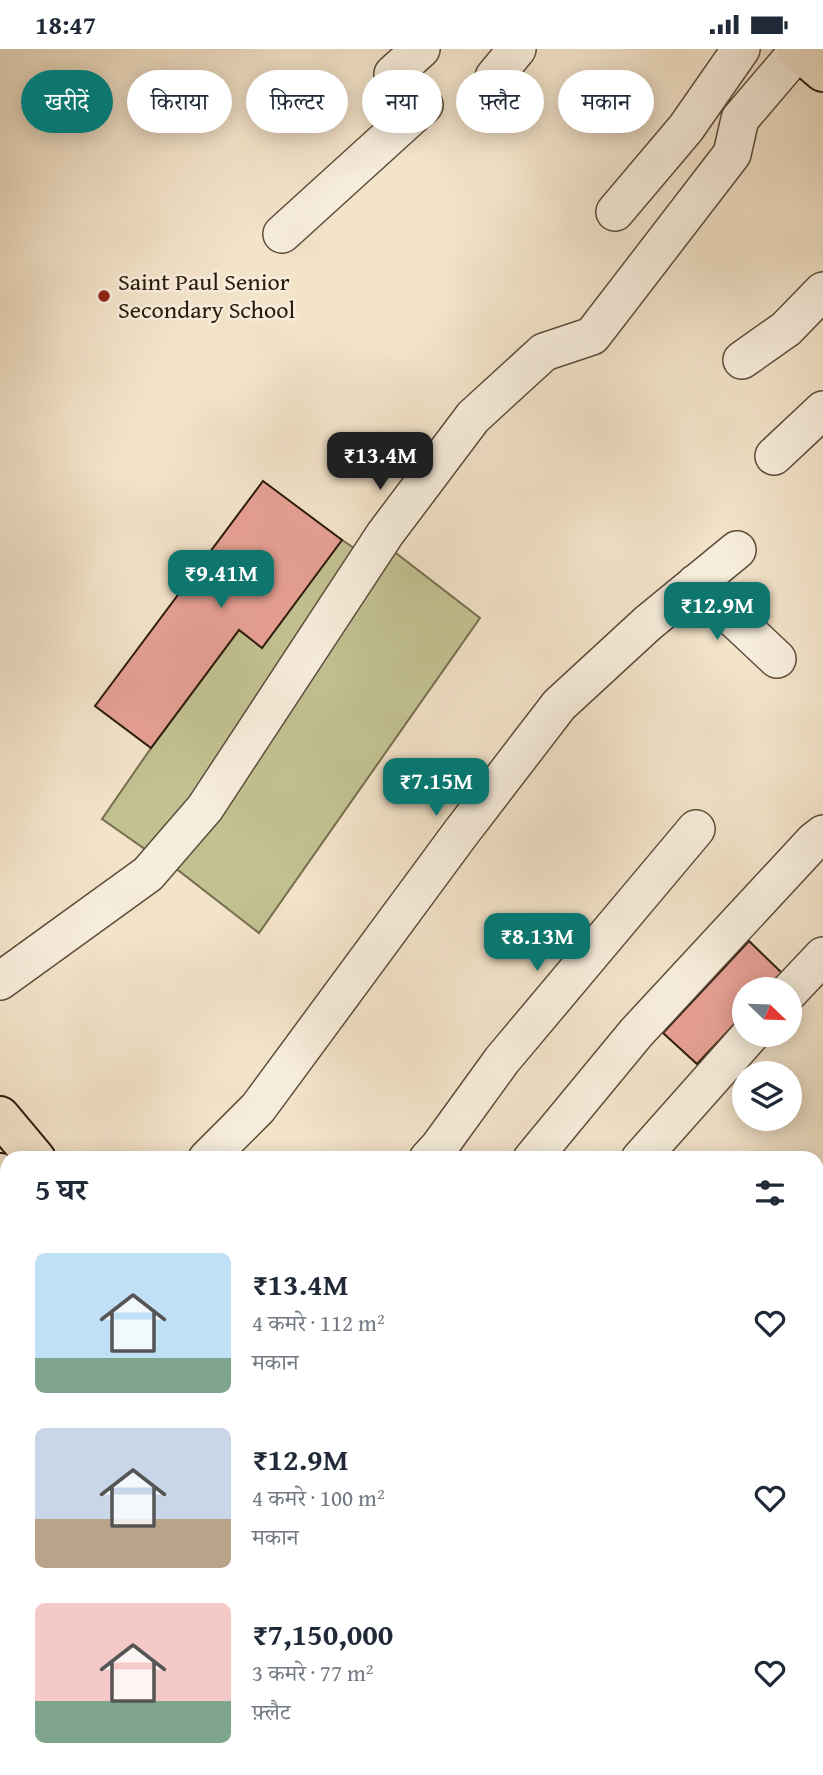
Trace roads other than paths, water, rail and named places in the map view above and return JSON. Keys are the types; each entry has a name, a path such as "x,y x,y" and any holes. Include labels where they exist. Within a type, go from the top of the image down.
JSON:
{"highway":[{"path":"0,1117 29,1151"}],"street":[{"path":"282,234 424,105 393,74 421,49"},
{"path":"500,70 517,49"},
{"path":"615,212 686,128 741,49"},
{"path":"0,981 148,874 205,808 385,534 472,417 544,352 592,336 732,154 740,119 812,61"},
{"path":"742,360 786,329 823,291"},
{"path":"774,456 823,410"},
{"path":"215,1151 258,1108 460,834 559,705 648,623 737,550"},
{"path":"696,583 777,659"},
{"path":"434,1151 502,1060 696,829"},
{"path":"539,1151 636,1033 823,834"},
{"path":"802,978 823,956"},
{"path":"647,1151 739,1047"}],"place":[{"name":"Saint Paul Senior Secondary School","path":"104,296"}]}
